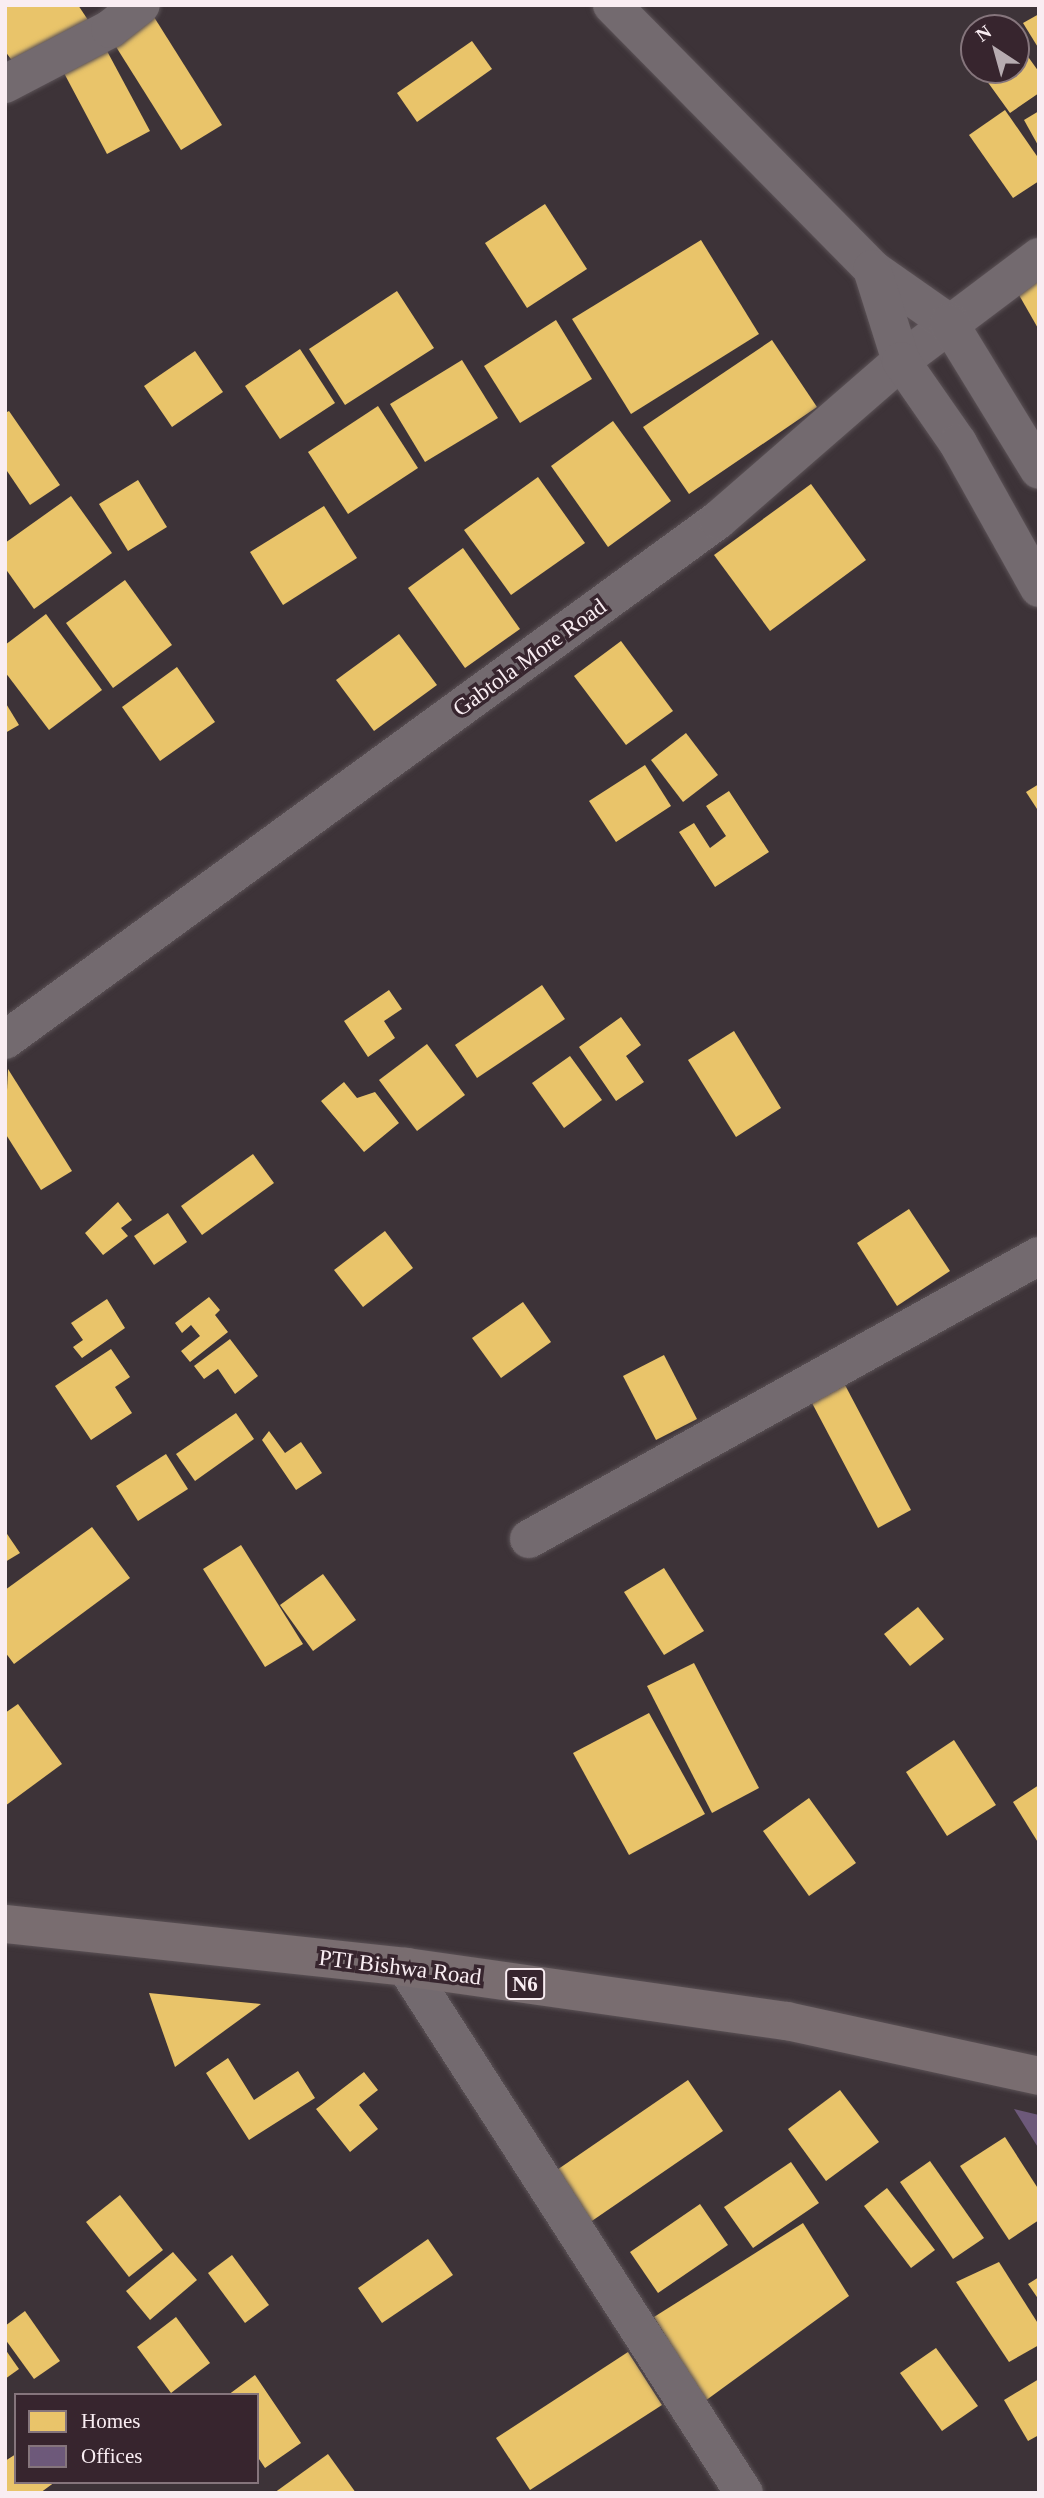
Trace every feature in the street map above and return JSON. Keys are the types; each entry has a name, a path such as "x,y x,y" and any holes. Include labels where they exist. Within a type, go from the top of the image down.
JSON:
{"highway":[{"name":"PTI Bishwa Road","path":"5,1924 406,1967 787,2021 1039,2076"}],"street":[{"path":"5,84 110,29 141,5"},
{"path":"612,5 872,269 949,323 1039,470"},
{"name":"Gabtola More Road","path":"5,1040 718,520 901,361 1039,257"},
{"path":"872,269 901,361 958,443 1039,588"},
{"path":"529,1539 1039,1256"},
{"path":"406,1967 744,2493"}],"building: Homes":[{"path":"5,5 78,5 88,20 18,69 5,51"},
{"path":"1039,14 1039,49 1030,34 1030,19"},
{"path":"154,17 222,125 181,150 113,42"},
{"path":"472,41 492,69 417,122 397,93"},
{"path":"107,51 150,131 107,154 64,73"},
{"path":"1030,59 1039,72 1039,93 1010,113 989,84 1030,84"},
{"path":"1005,110 1039,159 1039,181 1013,198 969,135"},
{"path":"1039,111 1039,147 1024,120"},
{"path":"545,204 587,269 527,308 485,243"},
{"path":"701,240 759,334 631,414 572,319"},
{"path":"1039,275 1039,330 1015,288"},
{"path":"397,291 434,348 345,405 309,349"},
{"path":"556,320 592,379 520,423 484,366"},
{"path":"772,340 817,407 689,494 643,427"},
{"path":"300,349 335,403 280,439 245,386"},
{"path":"195,351 223,392 172,427 144,386"},
{"path":"462,360 498,418 425,462 390,404"},
{"path":"378,406 418,468 348,514 308,452"},
{"path":"9,411 60,485 30,505 5,468 5,413"},
{"path":"613,421 671,501 608,547 551,466"},
{"path":"538,477 585,543 511,595 464,530"},
{"path":"138,480 167,527 128,551 99,504"},
{"path":"811,484 866,560 770,631 714,555"},
{"path":"71,496 112,553 34,609 5,568 5,543"},
{"path":"324,506 357,558 283,605 250,552"},
{"path":"463,548 520,629 465,668 408,588"},
{"path":"125,580 172,645 113,688 66,623"},
{"path":"46,614 102,690 49,730 5,672 5,645"},
{"path":"399,634 437,685 374,731 336,680"},
{"path":"621,641 673,711 626,745 574,676"},
{"path":"177,667 215,722 160,761 122,707"},
{"path":"5,702 19,725 5,733"},
{"path":"686,733 718,775 683,802 651,760"},
{"path":"645,765 671,806 616,842 589,801"},
{"path":"1039,784 1039,812 1026,792"},
{"path":"729,791 769,852 715,887 679,832 694,823 710,848 726,836 706,806"},
{"path":"542,985 565,1019 477,1078 455,1045"},
{"path":"389,990 402,1009 384,1021 395,1038 368,1057 344,1021"},
{"path":"621,1017 641,1045 626,1056 644,1082 616,1101 579,1047"},
{"path":"734,1031 781,1108 736,1137 688,1060"},
{"path":"427,1044 465,1095 417,1131 379,1080"},
{"path":"570,1056 602,1100 564,1128 532,1083"},
{"path":"8,1069 72,1171 41,1190 5,1133"},
{"path":"344,1082 357,1098 375,1092 399,1123 364,1152 321,1101"},
{"path":"253,1154 274,1183 202,1235 181,1206"},
{"path":"118,1202 132,1220 121,1228 128,1236 103,1255 85,1233"},
{"path":"909,1209 950,1271 897,1306 857,1243"},
{"path":"168,1213 187,1242 154,1265 134,1236"},
{"path":"385,1231 413,1268 363,1307 334,1270"},
{"path":"209,1297 220,1310 215,1315 228,1332 190,1362 181,1351 200,1336 191,1325 182,1333 175,1323"},
{"path":"107,1299 125,1328 82,1358 73,1347 83,1340 71,1323"},
{"path":"523,1302 551,1342 501,1378 472,1338"},
{"path":"230,1339 258,1376 235,1394 218,1369 204,1379 194,1366"},
{"path":"111,1349 130,1377 115,1387 132,1413 91,1440 55,1386"},
{"path":"664,1355 697,1419 656,1440 623,1376"},
{"path":"845,1385 911,1510 878,1528 812,1403"},
{"path":"236,1413 254,1439 195,1481 176,1454"},
{"path":"269,1431 285,1453 301,1442 322,1473 296,1490 262,1440"},
{"path":"166,1454 188,1489 138,1521 116,1486"},
{"path":"92,1527 130,1578 14,1664 5,1652 5,1590"},
{"path":"5,1531 20,1553 5,1562"},
{"path":"241,1545 303,1644 265,1667 203,1569"},
{"path":"664,1568 704,1631 664,1655 624,1592"},
{"path":"323,1574 356,1620 313,1651 280,1605"},
{"path":"918,1607 944,1639 910,1666 884,1634"},
{"path":"694,1663 759,1788 712,1813 647,1686"},
{"path":"18,1704 62,1764 5,1806 5,1713"},
{"path":"649,1713 705,1814 629,1855 573,1753"},
{"path":"954,1740 996,1805 947,1836 906,1772"},
{"path":"1039,1785 1039,1844 1013,1802"},
{"path":"809,1798 856,1863 809,1896 763,1831"},
{"path":"149,1993 261,2004 175,2067"},
{"path":"228,2058 254,2100 298,2071 315,2098 249,2140 206,2073"},
{"path":"364,2072 378,2090 359,2105 378,2129 350,2152 316,2109"},
{"path":"688,2080 723,2131 586,2225 551,2174"},
{"path":"840,2090 879,2142 826,2181 788,2129"},
{"path":"1005,2137 1039,2190 1039,2220 1009,2240 960,2166"},
{"path":"930,2161 984,2238 953,2259 900,2182"},
{"path":"791,2162 819,2203 753,2248 724,2207"},
{"path":"887,2188 935,2250 911,2268 864,2206"},
{"path":"120,2195 163,2250 129,2277 86,2222"},
{"path":"700,2204 728,2245 658,2293 630,2252"},
{"path":"803,2223 849,2296 705,2401 654,2317"},
{"path":"428,2239 453,2275 382,2323 358,2288"},
{"path":"173,2252 197,2280 150,2320 126,2291"},
{"path":"232,2255 269,2305 245,2323 208,2273"},
{"path":"999,2262 1039,2325 1039,2345 1009,2362 956,2282"},
{"path":"1039,2277 1039,2300 1028,2284"},
{"path":"25,2311 60,2361 34,2379 5,2339 5,2326"},
{"path":"176,2317 210,2363 171,2393 137,2347"},
{"path":"936,2348 978,2406 942,2431 900,2373"},
{"path":"5,2349 19,2369 5,2379"},
{"path":"628,2352 662,2405 530,2490 496,2438"},
{"path":"255,2375 301,2443 265,2468 259,2459 259,2393 231,2393"},
{"path":"1039,2379 1039,2435 1028,2441 1004,2400"},
{"path":"328,2454 356,2493 274,2493"},
{"path":"14,2455 14,2484 52,2484 40,2493 5,2493 5,2461"}],"building: Offices":[{"path":"1014,2109 1039,2115 1039,2149"}]}
